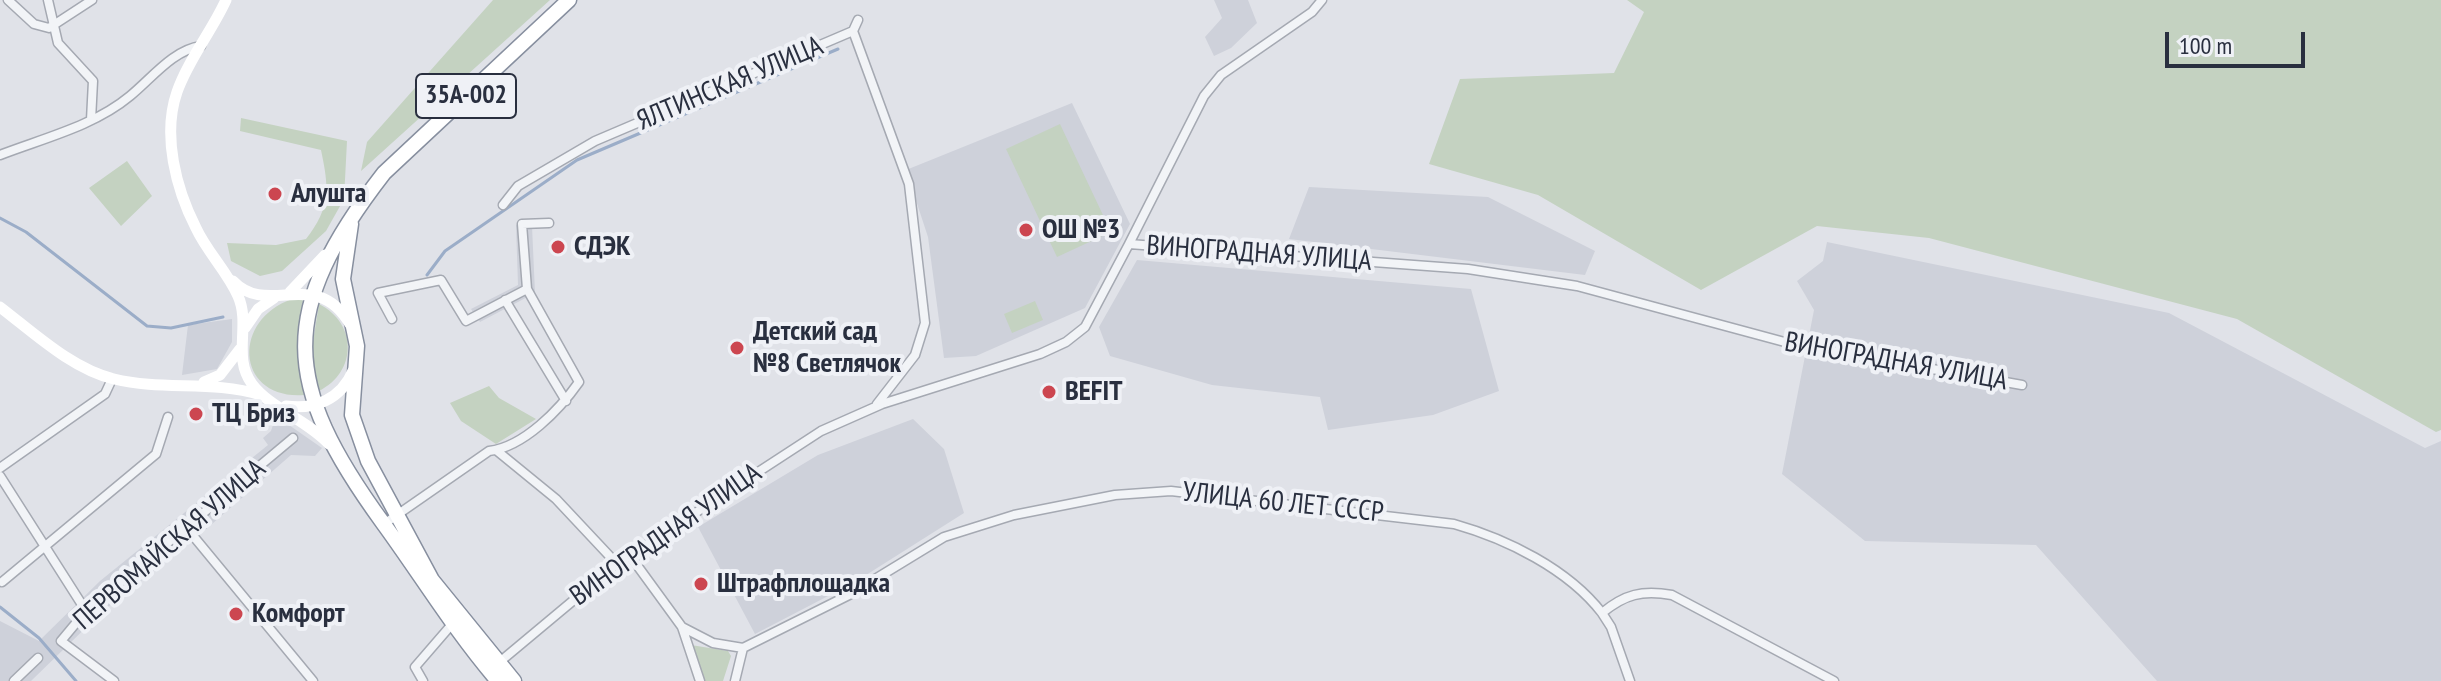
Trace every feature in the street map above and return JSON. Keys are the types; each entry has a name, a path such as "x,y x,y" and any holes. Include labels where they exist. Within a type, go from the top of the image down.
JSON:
{"highway":[{"name":"35А-002","path":"332,447 313,406 304,343 312,294 335,242 384,173 569,0"},
{"name":"35А-002","path":"366,196 351,225 344,254 343,279 353,329 355,364 352,415 390,520"},
{"path":"332,447 390,520 495,672"},
{"path":"390,520 453,623 495,672 514,681"}],"main road":[{"path":"226,0 177,91 172,117 172,154 183,201 197,232 238,297 244,332"},
{"name":"35А-002","path":"241,347 244,332 258,309 284,294 316,267 335,242"},
{"path":"224,272 250,294 312,294 330,301 344,313 353,329"},
{"path":"0,307 78,364 112,379 152,385 200,384 263,395"},
{"path":"200,384 220,375 241,347"},
{"path":"241,347 246,374 263,395 301,418 332,447"},
{"path":"274,402 300,408 313,406 345,386 355,364"}],"street":[{"path":"8,0 34,24 49,28 92,0"},
{"path":"48,0 58,43 93,81 91,120"},
{"path":"1129,244 1204,96 1221,75 1312,12 1322,0"},
{"name":"ЯЛТИНСКАЯ УЛИЦА","path":"858,20 853,31 858,50 909,184 925,323 915,355 874,407"},
{"name":"ЯЛТИНСКАЯ УЛИЦА","path":"503,205 518,186 595,141 853,31"},
{"path":"0,155 91,120 127,98 186,48 201,46"},
{"path":"390,520 554,413 579,382 527,289 522,224 549,223"},
{"name":"ВИНОГРАДНАЯ УЛИЦА","path":"495,672 617,564 821,431 874,407 1040,354 1066,342 1085,327 1129,244 1483,271 1577,286 1792,344 2022,385"},
{"path":"392,319 378,293 441,280 466,321 527,289"},
{"path":"505,300 566,401"},
{"path":"0,468 105,394 112,379"},
{"path":"2,582 156,454 168,417"},
{"name":"ПЕРВОМАЙСКАЯ УЛИЦА","path":"114,681 61,641 86,611 293,438"},
{"path":"493,450 556,499 617,564"},
{"path":"0,476 86,611"},
{"name":"УЛИЦА 60 ЛЕТ СССР","path":"743,648 849,595 944,537 1014,515 1145,492 1171,491 1454,524 1478,530 1544,564 1579,589 1602,613"},
{"path":"185,526 313,681"},
{"path":"631,557 682,627 700,681"},
{"path":"1630,681 1611,627 1602,613 1618,600 1646,591 1672,595 1834,681"},
{"path":"423,681 415,667 453,623"},
{"path":"682,627 713,643 743,648 735,681"},
{"path":"14,681 38,658"}],"shaded area":[{"path":"1214,0 1248,0 1257,23 1231,48 1214,56 1205,37 1222,18"},
{"name":"ОШ №3","path":"1072,103 1130,224 1085,308 976,356 944,358 928,237 906,170"},
{"path":"1309,187 1488,197 1595,251 1585,275 1289,239"},
{"path":"516,225 532,226 535,293 480,322 471,309 518,285"},
{"path":"1827,242 2169,313 2425,448 2441,441 2441,681 2157,681 2036,545 1865,541 1782,474 1814,310 1797,281 1823,261"},
{"path":"1137,260 1471,289 1499,391 1433,415 1328,430 1320,397 1212,385 1110,356 1099,327"},
{"path":"232,319 232,342 217,369 182,375 188,325"},
{"path":"276,416 322,448 315,456 291,455 204,531 103,611 31,681 0,681 0,621 39,641 100,581 268,445 263,438 271,431"},
{"path":"913,419 944,449 964,513 855,582 755,634 698,527 818,455"}],"green space":[{"path":"493,0 550,0 361,171 367,142"},
{"path":"1627,0 2441,0 2441,430 2436,432 2237,319 1929,238 1817,226 1701,290 1538,195 1429,164 1460,79 1614,73 1644,12"},
{"path":"241,118 347,141 344,199 326,231 282,271 260,276 231,261 227,243 276,245 306,239 324,207 326,175 321,150 240,131"},
{"path":"1060,124 1111,232 1057,257 1006,149"},
{"path":"127,161 152,196 121,226 89,188"},
{"path":"292,299 303,299 298,364 304,395 282,393 265,385 254,373 250,357 251,340 258,324 272,310"},
{"path":"1035,301 1043,320 1012,333 1004,314"},
{"path":"319,304 341,323 348,348 341,372 332,383 319,391 311,354"},
{"path":"489,386 499,398 536,419 496,444 461,421 450,403"},
{"path":"691,645 728,651 731,656 723,681 703,681"}],"waterway":[{"path":"427,275 445,251 577,160 838,49"},
{"path":"0,218 26,232 147,326 171,328 223,317"},
{"path":"0,607 39,638 76,681"}],"place":[{"name":"Алушта","path":"275,194"},
{"name":"ОШ №3","path":"1026,230"},
{"name":"СДЭК","path":"558,247"},
{"name":"Детский сад №8 Светлячок","path":"737,348"},
{"name":"BEFIT","path":"1049,392"},
{"name":"ТЦ Бриз","path":"196,414"},
{"name":"Штрафплощадка","path":"701,584"},
{"name":"Комфорт","path":"236,614"}]}
